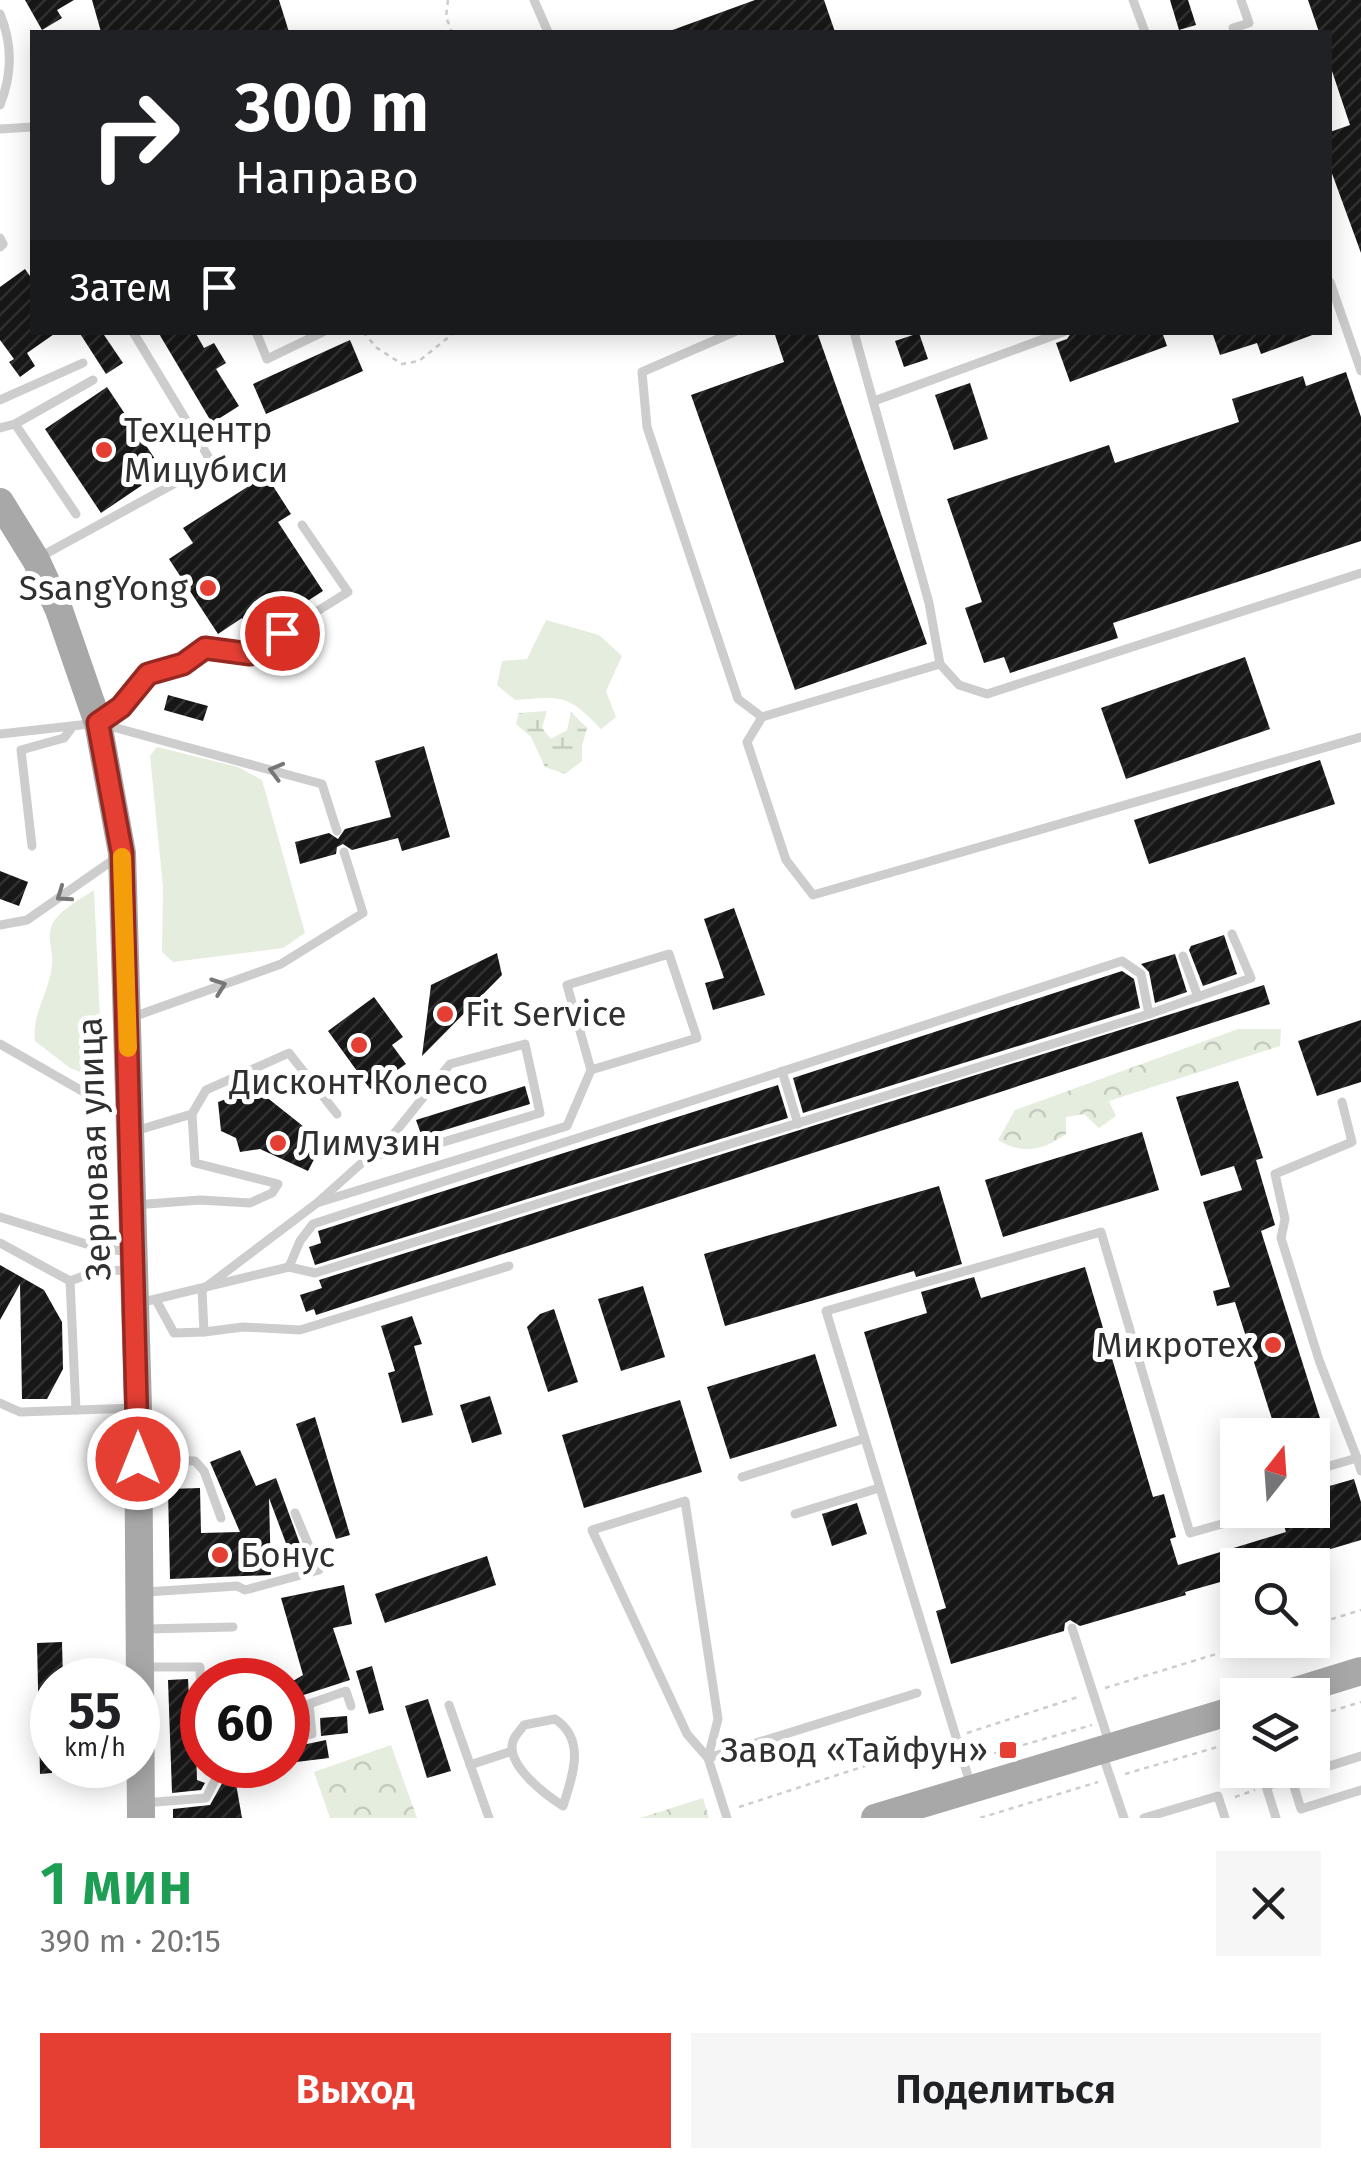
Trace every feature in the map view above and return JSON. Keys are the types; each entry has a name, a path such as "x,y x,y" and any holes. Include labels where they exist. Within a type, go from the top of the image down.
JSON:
{"main road":[{"name":"Зерновая улица","path":"0,502 36,560 59,610 85,724 122,853 133,1261 146,1302 138,1408 138,1658"},
{"path":"1330,1681 1361,1671"},
{"path":"880,1817 968,1776 1220,1713"}],"lane":[{"path":"534,0 547,30"},
{"path":"1133,0 1144,30"},
{"path":"1234,30 1249,24 1241,0"},
{"path":"0,14 11,78 0,104"},
{"path":"0,129 30,127"},
{"path":"0,238 0,246"},
{"path":"1332,288 1361,371"},
{"path":"36,560 212,463 135,335"},
{"path":"257,335 267,359 317,335"},
{"path":"727,335 642,372 648,426 738,700 762,717"},
{"path":"855,335 929,603 940,664 959,685 987,694 1361,572"},
{"path":"874,401 1055,335"},
{"path":"0,400 82,363"},
{"path":"0,428 15,424 93,380"},
{"path":"15,424 76,514"},
{"path":"32,846 22,750 64,738 121,707 148,674 183,664 205,648 250,654 348,592 302,524"},
{"path":"940,664 762,717 747,742 786,860 812,895 1361,737"},
{"path":"0,734 85,724 322,784 337,831"},
{"path":"128,1019 280,964 363,913 344,852"},
{"path":"0,924 27,920 122,853"},
{"path":"509,1266 300,1330 243,1327 174,1333 146,1302 289,1267 315,1272 1149,1014 1251,978 1232,934"},
{"path":"317,1203 567,1126 590,1070 567,985 669,954 697,1038 590,1070"},
{"path":"1184,956 1198,997"},
{"path":"289,1267 300,1241 313,1224 1122,961 1141,974 1149,1014"},
{"path":"0,1044 130,1126 192,1114"},
{"path":"202,1290 317,1203 370,1156 393,1135 450,1064 525,1044 540,1113 410,1152 370,1156"},
{"path":"132,1205 200,1200 250,1203 272,1194 278,1184 196,1163 192,1114 206,1090 289,1054 337,1114"},
{"path":"782,1071 798,1124"},
{"path":"1342,1102 1352,1142 1275,1174 1284,1218 1281,1238 1319,1360 1361,1471"},
{"path":"0,1217 133,1261"},
{"path":"968,1776 826,1312 1101,1232 1190,1533 1220,1525"},
{"path":"0,1243 70,1281 133,1261"},
{"path":"70,1281 76,1410"},
{"path":"202,1290 204,1332"},
{"path":"0,1403 20,1412 138,1408"},
{"path":"742,1477 863,1438"},
{"path":"1330,1466 1357,1458"},
{"path":"138,1459 195,1461 204,1471 221,1518"},
{"path":"794,1514 879,1488"},
{"path":"708,1758 718,1720 685,1501 592,1530 686,1734 708,1758 729,1814"},
{"path":"138,1593 237,1586 245,1590 319,1570 294,1513"},
{"path":"138,1629 233,1627"},
{"path":"1072,1628 1093,1692 1124,1818"},
{"path":"310,1704 346,1691 351,1706"},
{"path":"708,1758 917,1692"},
{"path":"449,1705 489,1818"},
{"path":"563,1806 533,1786 512,1751 512,1741 524,1725 555,1720 566,1726 578,1760 563,1806 567,1818"},
{"path":"470,1765 512,1751"},
{"path":"1330,1766 1361,1756"},
{"path":"141,1810 206,1798 211,1788"},
{"path":"1267,1788 1276,1818"},
{"path":"1294,1788 1301,1809 1361,1790"},
{"path":"1144,1818 1218,1796 1225,1818"}],"path":[{"path":"448,0 446,17 451,30"},
{"path":"366,335 377,348 402,364 419,361 452,335"},
{"path":"1330,1619 1361,1610"},
{"path":"729,1814 956,1736 1220,1653"},
{"path":"1330,1711 1361,1702"},
{"path":"968,1776 1105,1740"},
{"path":"1220,1802 1260,1788"}],"green space":[{"path":"546,620 599,635 622,656 606,691 616,717 601,729 572,703 554,698 515,700 497,685 502,661 527,659"},
{"path":"547,711 542,728 551,739 567,730 571,712 587,728 582,761 565,774 545,767 531,737 516,724 519,713"},
{"path":"157,747 238,767 262,780 305,933 283,948 173,962 162,952 163,887 150,756"},
{"path":"94,890 103,1081 70,1068 35,1041 34,1031 51,975 52,925 65,910"},
{"path":"1238,1029 1281,1029 1280,1046 1109,1101 1116,1116 1099,1128 1084,1114 1066,1117 1066,1134 1042,1147 1016,1148 998,1140 1015,1110"},
{"path":"391,1745 417,1818 330,1818 314,1772"},
{"path":"703,1798 709,1818 640,1818"}],"building":[{"path":"25,0 74,0 57,10 62,18 42,30"},
{"path":"92,0 279,0 288,30 100,30"},
{"path":"755,0 824,0 834,30 672,30"},
{"path":"1170,0 1188,0 1196,25 1179,30"},
{"path":"1308,0 1361,0 1361,253 1332,173 1332,131 1350,125 1332,71 1332,30 1318,30"},
{"path":"25,269 30,276 30,335 53,335 27,353 35,366 20,377 9,362 14,359 0,340 0,287"},
{"path":"81,335 104,335 123,363 106,374"},
{"path":"160,335 197,335 204,348 214,343 226,363 216,369 239,406 212,423"},
{"path":"775,335 818,335 927,644 795,690 691,395 784,362"},
{"path":"920,335 928,359 904,367 895,341"},
{"path":"1070,335 1163,335 1167,346 1070,382 1056,343"},
{"path":"1213,335 1312,335 1261,354 1257,343 1220,355"},
{"path":"350,340 363,371 266,414 253,384"},
{"path":"1346,372 1361,417 1361,541 1113,623 1118,638 1010,673 1004,657 984,663 965,608 982,602 947,499 1109,445 1115,463 1239,422 1232,399 1303,376 1306,386"},
{"path":"970,383 988,439 954,450 935,395"},
{"name":"Техцентр Мицубиси","path":"107,387 163,471 101,513 45,429"},
{"path":"266,475 291,514 278,522 323,591 253,636 242,618 218,634 169,559 193,543 183,528"},
{"path":"1245,657 1270,729 1126,779 1101,708"},
{"path":"168,695 208,706 203,721 164,710"},
{"path":"424,746 450,837 402,851 398,838 352,850 343,844 337,847 336,854 300,864 295,842 329,833 338,839 345,829 391,817 375,761"},
{"path":"1320,760 1335,804 1149,864 1134,820"},
{"path":"0,871 28,882 19,906 0,899"},
{"path":"734,908 765,995 713,1010 705,983 724,978 704,919"},
{"path":"1224,935 1237,974 1203,986 1189,950"},
{"name":"Fit Service","path":"497,953 502,975 422,1056 431,985"},
{"path":"1175,954 1187,992 1155,1003 1149,972 1141,964"},
{"path":"1122,971 1134,979 1140,1008 803,1113 793,1078"},
{"path":"1264,985 1270,1004 316,1315 314,1309 306,1312 300,1295 322,1288 319,1280"},
{"path":"374,997 403,1037 392,1045 406,1064 370,1089 328,1031"},
{"path":"1361,1020 1361,1082 1317,1096 1298,1041"},
{"path":"1238,1081 1263,1158 1256,1160 1275,1225 1261,1231 1320,1418 1272,1418 1235,1302 1217,1306 1213,1291 1230,1287 1203,1202 1242,1190 1234,1166 1201,1176 1176,1097"},
{"path":"778,1085 788,1118 315,1265 309,1247 321,1243 318,1231"},
{"path":"525,1086 530,1104 422,1137 416,1120"},
{"path":"255,1088 323,1142 308,1171 260,1149 240,1152 236,1138 221,1131 218,1102"},
{"path":"1142,1132 1159,1190 1003,1237 985,1180"},
{"path":"939,1186 962,1264 916,1277 914,1271 725,1326 704,1254"},
{"path":"0,1265 44,1290 62,1322 63,1369 47,1399 22,1399 20,1284 0,1320"},
{"path":"1085,1267 1153,1497 1164,1494 1176,1537 1170,1539 1178,1565 1220,1552 1220,1582 1080,1626 1070,1620 1064,1631 951,1664 936,1611 946,1608 864,1332 927,1313 921,1292 974,1277 981,1298"},
{"path":"643,1286 665,1357 621,1371 598,1299"},
{"path":"554,1309 578,1382 548,1392 527,1327 540,1314"},
{"path":"412,1316 422,1344 414,1346 433,1415 402,1423 388,1373 395,1371 381,1326"},
{"path":"815,1354 837,1426 730,1459 707,1387"},
{"path":"490,1396 502,1434 472,1443 460,1405"},
{"path":"680,1400 702,1472 584,1508 562,1435"},
{"path":"315,1417 350,1535 336,1539 296,1424"},
{"name":"Бонус","path":"240,1450 256,1486 276,1478 305,1558 293,1562 269,1498 271,1575 170,1579 168,1489 200,1488 201,1533 240,1532 210,1462"},
{"path":"1354,1479 1361,1502 1361,1540 1330,1549 1234,1548 1286,1532 1285,1528 1330,1528 1330,1486"},
{"path":"857,1503 867,1534 832,1546 822,1514"},
{"path":"487,1556 496,1585 385,1623 375,1594"},
{"path":"344,1585 352,1624 333,1628 350,1680 310,1693 310,1658 298,1658 281,1598"},
{"path":"62,1642 62,1658 37,1658 37,1643"},
{"path":"372,1666 384,1710 369,1714 356,1671"},
{"path":"180,1679 180,1788 201,1790 172,1793 168,1680"},
{"path":"428,1699 451,1771 427,1778 405,1706"},
{"path":"347,1716 348,1733 321,1736 320,1718"},
{"path":"326,1740 329,1758 310,1760 310,1743"},
{"path":"220,1788 237,1788 242,1818 173,1818 173,1809 210,1805"}],"slow traffic":[{"path":"122,857 128,1048"}],"place":[{"name":"Техцентр Мицубиси","path":"104,450"},
{"name":"SsangYong","path":"208,588"},
{"name":"Fit Service","path":"445,1014"},
{"name":"Дисконт Колесо","path":"359,1045"},
{"name":"Лимузин","path":"278,1143"},
{"name":"Микротех","path":"1273,1345"},
{"name":"Бонус","path":"220,1555"},
{"name":"Завод «Тайфун»","path":"1008,1750"}],"route":[{"path":"138,1459 122,853 98,723 121,707 148,674 183,664 205,648 250,654 282,633"}]}
